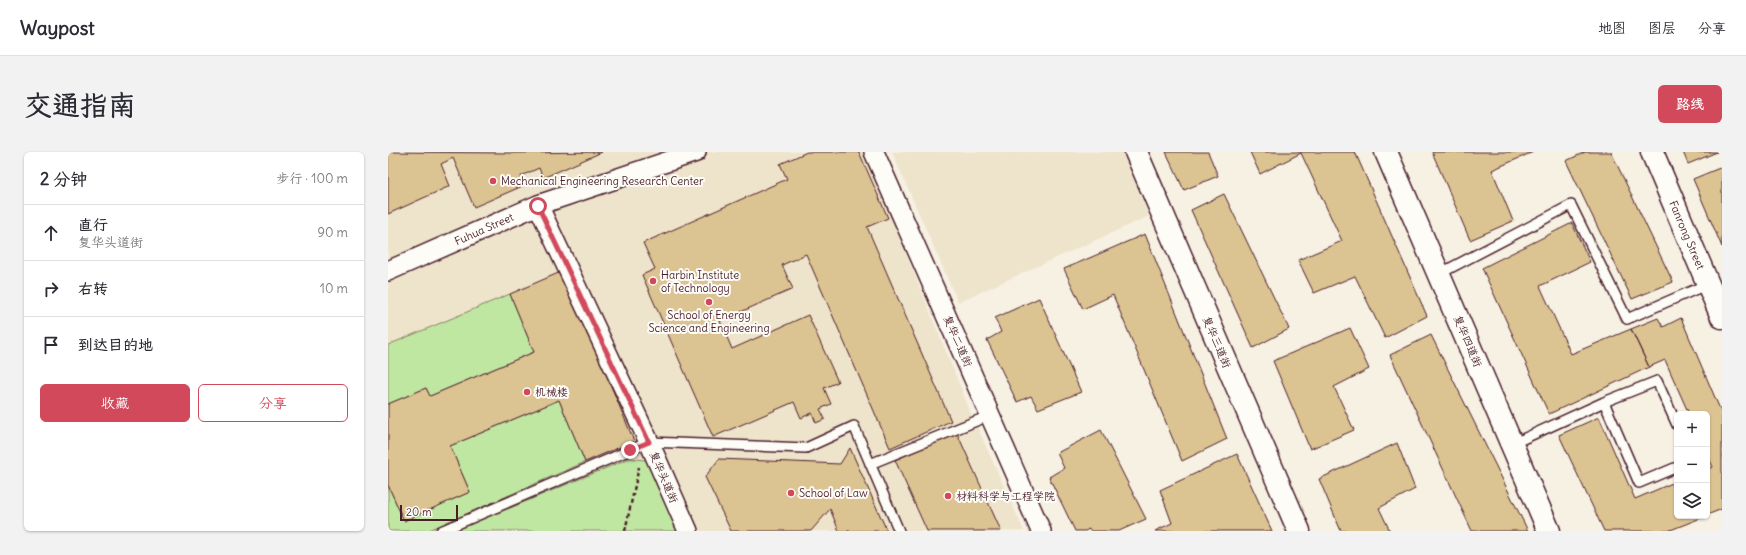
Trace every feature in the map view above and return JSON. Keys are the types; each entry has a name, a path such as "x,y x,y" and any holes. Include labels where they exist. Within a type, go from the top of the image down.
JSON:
{"street":[{"name":"Fuhua Street","path":"388,271 538,206 696,152"},
{"name":"复华二道街","path":"874,152 1041,531"},
{"name":"复华三道街","path":"1136,152 1299,531"},
{"name":"复华四道街","path":"1386,152 1549,531"},
{"name":"Fanrong Street","path":"1652,152 1722,317"},
{"name":"复华头道街","path":"538,206 649,442 688,531"}],"lane":[{"path":"1439,274 1571,205 1627,319 1708,284"},
{"path":"1512,444 1604,402 1657,381 1674,418"},
{"path":"1604,402 1639,483 1674,468"},
{"path":"870,464 991,415"},
{"path":"441,531 649,442 806,448 854,426 899,531"}],"path":[{"path":"625,531 641,459 649,442"}],"shaded area":[{"name":"Harbin Institute of Technology","path":"388,152 865,152 970,411 1024,531 388,531"},
{"path":"892,152 1122,152 1149,216 958,302"}],"green space":[{"path":"510,294 534,352 430,396 426,388 388,404 388,345"},
{"path":"559,400 585,462 427,531 388,531 388,485 404,521 470,492 450,446"},
{"path":"630,458 651,461 681,531 455,531"}],"building":[{"name":"Mechanical Engineering Research Center","path":"388,152 602,152 543,178 539,168 521,176 525,185 474,207 453,158 441,164 450,186 388,214"},
{"name":"School of Energy Science and Engineering","path":"807,152 859,152 888,218 867,227 951,421 890,448 806,254 782,265 793,289 720,321 732,349 808,315 838,382 824,388 831,404 820,409 825,419 816,423 812,413 801,418 794,402 713,437 642,275 655,269 643,243 787,179 780,164"},
{"path":"1166,152 1208,152 1218,176 1184,190"},
{"path":"1250,152 1355,152 1427,316 1385,338 1355,276 1314,293 1298,260 1342,241 1301,153 1260,174"},
{"path":"1432,152 1533,152 1492,170 1513,221 1470,240"},
{"path":"1585,152 1611,152 1673,282 1632,299 1566,161"},
{"path":"1683,152 1717,152 1688,164"},
{"path":"1722,167 1722,247 1693,179"},
{"path":"1224,194 1289,329 1253,348 1191,210"},
{"path":"1572,223 1590,262 1540,286 1571,354 1631,329 1649,367 1549,414 1482,268"},
{"path":"1145,234 1227,439 1182,461 1113,295 1083,309 1064,269"},
{"name":"机械楼","path":"563,271 634,441 585,462 559,400 450,446 470,492 404,521 388,485 388,404 426,388 430,396 534,352 510,294"},
{"path":"1039,298 1081,392 1038,409 1031,396 1017,402 987,340 1001,332 995,318"},
{"path":"1658,318 1663,327 1681,318 1722,414 1722,509 1710,514 1710,468 1713,467 1710,460 1710,411 1688,411 1665,360 1649,367 1631,329"},
{"path":"1350,328 1369,369 1334,387 1354,430 1310,449 1273,361"},
{"path":"1431,335 1528,531 1472,531 1390,355"},
{"path":"1599,417 1635,499 1674,482 1674,519 1698,519 1668,531 1604,531 1559,435"},
{"path":"1101,430 1146,519 1119,531 1090,531 1089,529 1085,531 1075,531 1049,477 1064,468 1057,453"},
{"name":"材料科学与工程学院","path":"957,433 1001,531 927,531 895,460"},
{"path":"1397,443 1415,489 1379,508 1390,531 1341,531 1319,479"},
{"name":"School of Law","path":"850,448 887,531 839,531 830,509 811,531 731,531 705,477 719,459 840,464"},
{"path":"1237,454 1272,531 1155,531 1172,523 1160,490"}],"place":[{"name":"Mechanical Engineering Research Center","path":"493,181"},
{"name":"Harbin Institute of Technology","path":"653,281"},
{"name":"School of Energy Science and Engineering","path":"709,302"},
{"name":"机械楼","path":"527,392"},
{"name":"School of Law","path":"791,493"},
{"name":"材料科学与工程学院","path":"948,496"}],"route":[{"path":"538,206 649,442 630,450"}]}
